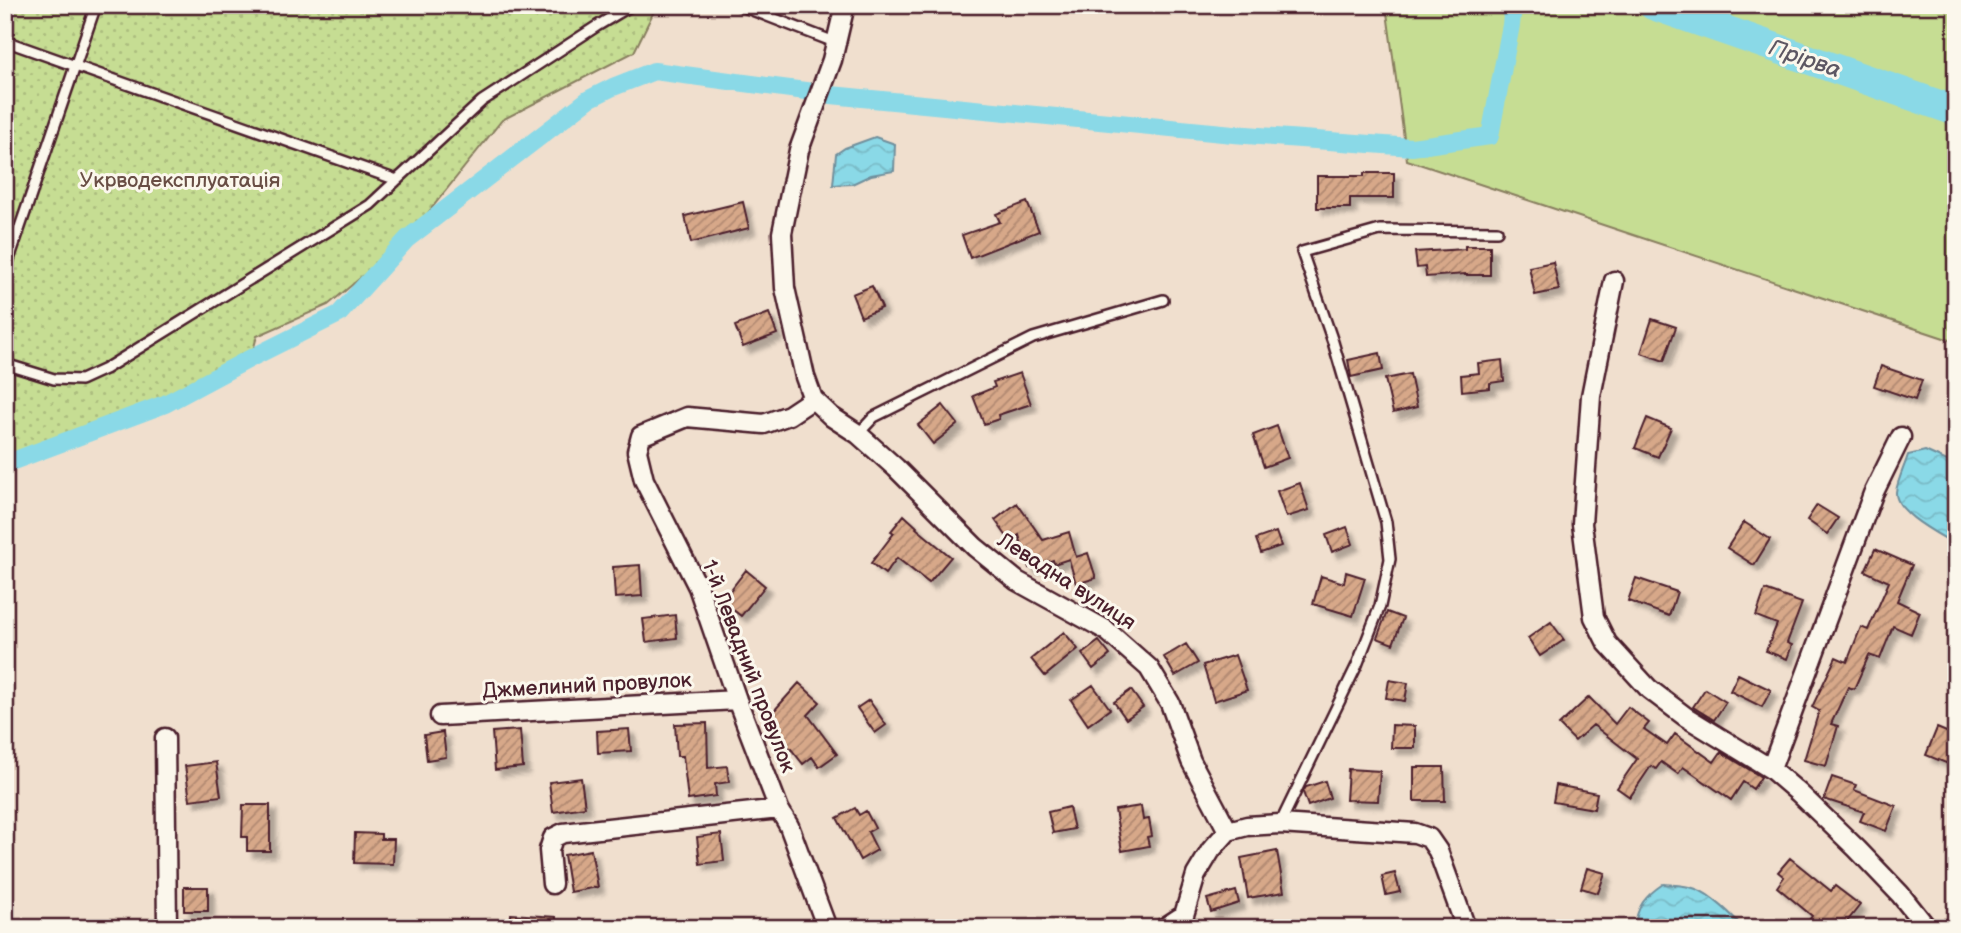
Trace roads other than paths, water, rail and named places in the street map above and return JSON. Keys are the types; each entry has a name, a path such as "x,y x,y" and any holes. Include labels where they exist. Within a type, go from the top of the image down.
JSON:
{"street":[{"name":"Левадна вулиця","path":"845,5 832,60 799,150 782,233 785,288 805,377 813,398 832,417 858,434 896,468 975,547 1017,581 1106,630 1149,668 1170,703 1191,761 1228,831"},
{"path":"1614,281 1591,396 1582,524 1594,617 1607,643 1649,689 1686,717 1771,769 1799,793 1900,894 1927,928"},
{"name":"1-й Левадний провулок","path":"813,398 789,415 764,424 687,417 641,436 637,451 644,480 698,587 737,700 779,809 789,826 827,928"},
{"path":"1771,769 1873,494 1901,437"},
{"name":"Джмелиний провулок","path":"440,716 737,700"},
{"path":"165,738 167,928"},
{"path":"552,884 549,850 553,838 563,833 779,809"},
{"path":"1164,928 1187,921 1196,875 1211,850 1228,831 1247,826 1280,824 1415,833 1429,838 1438,851 1466,928"}],"lane":[{"path":"5,271 96,5"},
{"path":"5,364 54,379 81,380 106,369 370,205 482,102 632,5"},
{"path":"739,5 837,43"},
{"path":"5,41 397,180"},
{"path":"1280,824 1357,665 1380,606 1390,559 1386,522 1333,342 1302,252 1380,230 1497,231"},
{"path":"858,434 874,417 1033,338 1163,299"}],"water":[{"path":"875,137 895,144 894,171 871,175 852,184 833,185 836,154"},
{"path":"1925,451 1956,465 1956,545 1920,523 1898,500 1896,492 1908,455"},
{"path":"1663,884 1701,891 1743,928 1634,928 1643,902"}],"waterway":[{"path":"831,95 1233,134 1412,147 1490,136 1513,5"},
{"name":"Прірва","path":"1653,5 1956,111"},
{"path":"5,464 165,404 339,314 407,239 589,99 613,87 654,71 813,92"}],"park label":[{"name":"Укрводексплуатація","path":"180,180"}]}
